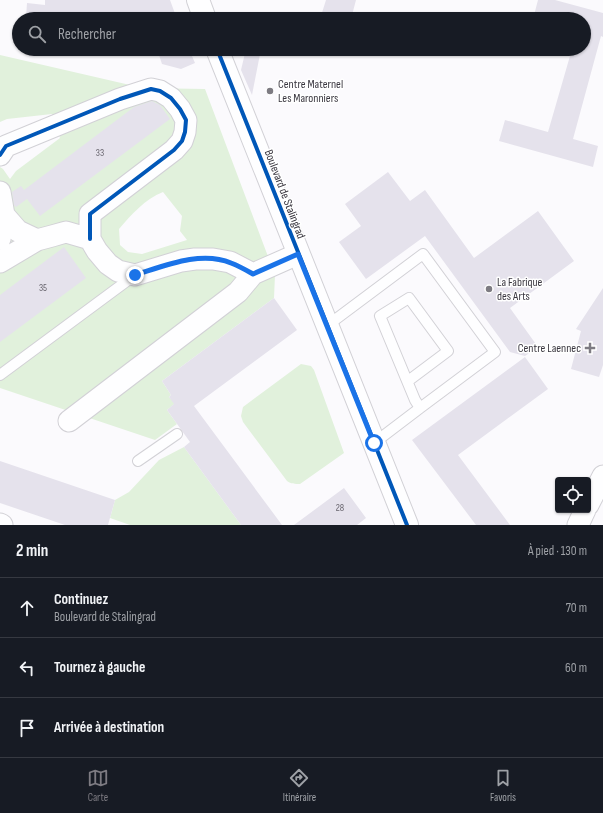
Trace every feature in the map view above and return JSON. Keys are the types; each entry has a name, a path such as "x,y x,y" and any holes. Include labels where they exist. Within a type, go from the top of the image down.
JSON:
{"main road":[{"path":"198,0 202,12"},
{"name":"Boulevard de Stalingrad","path":"220,56 407,525"}],"street":[{"path":"0,155 6,146 120,99 151,90 160,91 171,98 180,109 186,120 185,132 182,141 174,150 66,232 37,240 0,262"},
{"path":"0,192 4,215 0,240"},
{"path":"90,214 90,239 97,251 108,264 118,271 135,275 181,261 213,259 230,262 253,274"},
{"path":"4,215 18,231 37,240"},
{"path":"66,232 90,239"},
{"path":"69,421 238,292 253,274 298,254"},
{"path":"591,499 603,476"},
{"path":"578,525 584,513"}],"lane":[{"path":"328,325 423,254 495,352 374,443"},
{"path":"0,375 135,275"},
{"path":"408,381 448,351 409,298 380,316 408,381 420,408"},
{"path":"138,461 177,434"}],"green space":[{"path":"0,55 143,88 205,89 275,275 274,298 162,381 171,395 169,397 177,402 167,410 177,424 155,440 0,388 0,167 10,179 16,171 60,138 52,114 7,119 0,122","holes":["163,192 182,216 180,231 187,240 142,254 128,252 120,245 119,229 128,218 156,195"]},
{"path":"301,364 311,366 314,370 344,453 300,484 296,484 287,481 243,422 241,416 243,407"},
{"path":"184,447 241,525 130,525 110,518 115,500 129,492 159,460"}],"building":[{"path":"45,0 170,0 174,12 26,12 27,3 45,5"},
{"path":"326,0 356,0 353,12 322,12"},
{"path":"538,0 555,0 603,13 603,37 601,36 573,139 598,146 593,167 499,141 505,120 548,132 570,56 591,56 591,12 535,12"},
{"path":"159,56 192,56 195,63 181,69 162,64"},
{"path":"244,56 260,56 252,95 241,70"},
{"path":"152,101 160,105 170,119 40,216 27,199 16,207 14,205 12,192 21,186 24,190 134,107"},
{"path":"388,172 410,201 425,190 474,258 538,211 574,261 510,308 538,347 525,356 510,352 425,236 366,279 339,242 361,226 345,204"},
{"path":"64,247 86,278 0,342 0,295"},
{"name":"Centre Laennec","path":"603,288 603,365 599,377 571,369 581,331 576,329"},
{"path":"274,298 297,330 194,406 282,525 241,525 184,447 190,442 167,410 174,404 169,397 171,395 162,381"},
{"path":"525,357 548,389 458,455 510,525 476,525 412,440"},
{"path":"0,461 115,500 108,525 65,525 0,503"},
{"path":"344,488 366,518 357,525 294,525"}],"cycle path":[{"path":"220,56 407,525"},
{"path":"0,155 6,146 120,99 151,89 160,91 171,98 180,109 186,120 185,132 182,141 174,150 90,214 90,239"}],"place":[{"name":"Centre Maternel Les Maronniers","path":"270,91"},
{"name":"La Fabrique des Arts","path":"489,289"},
{"name":"Centre Laennec","path":"590,348"}],"route":[{"path":"135,275 181,261 195,259 213,259 230,262 253,274 298,254 328,325 374,443"}]}
